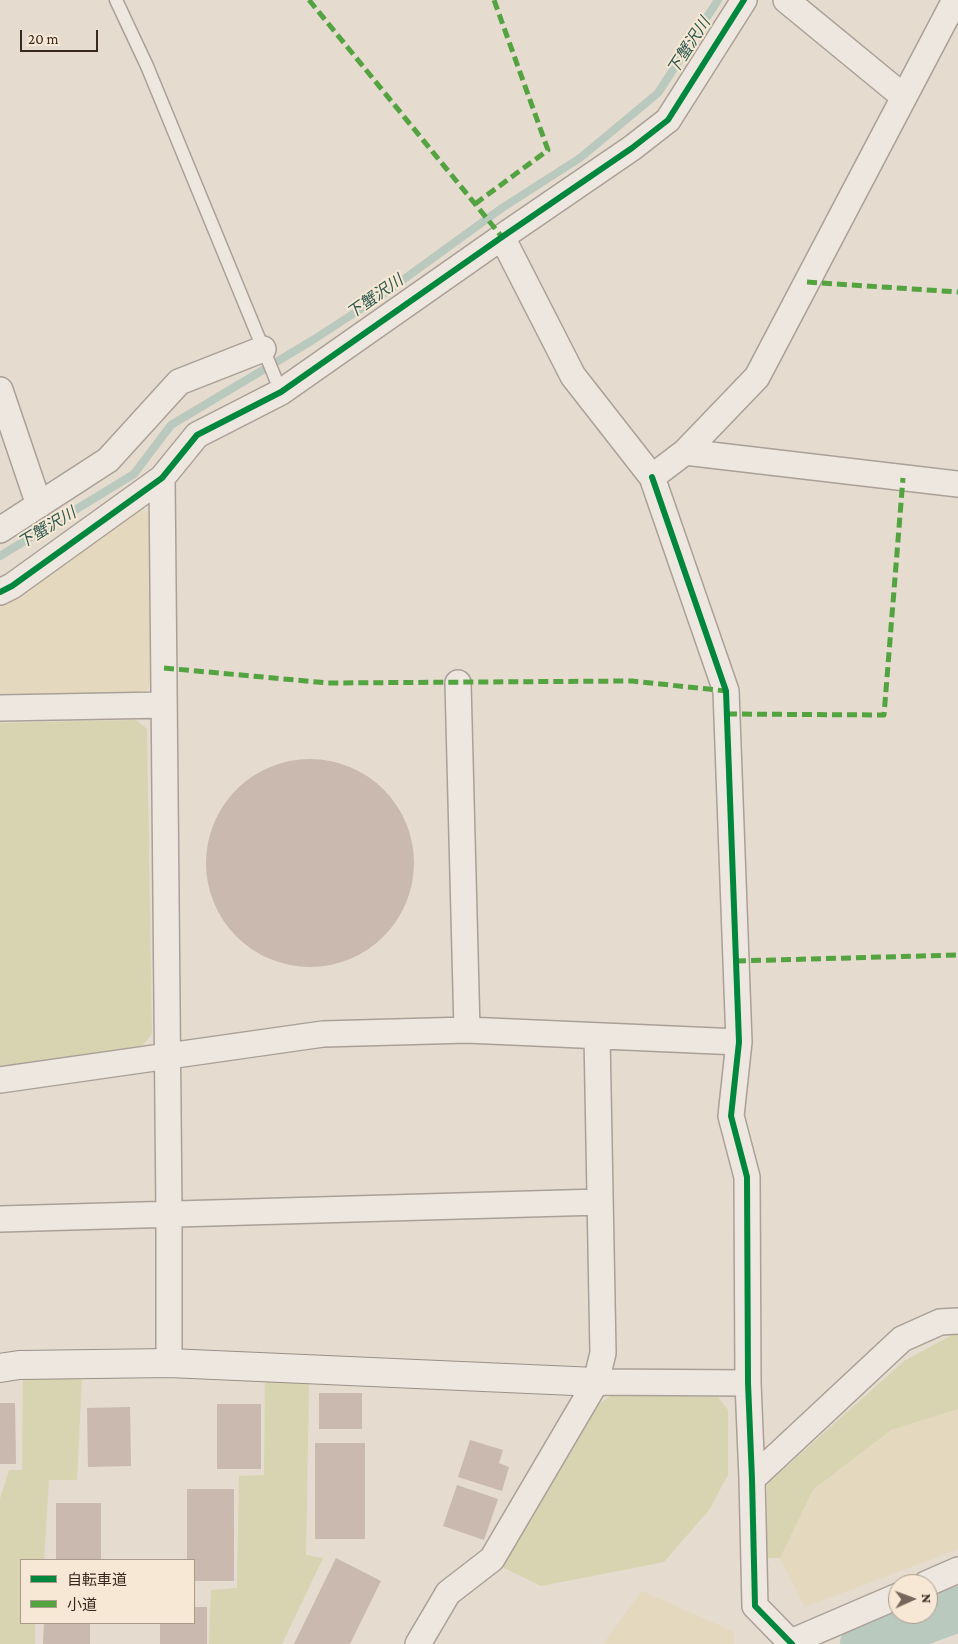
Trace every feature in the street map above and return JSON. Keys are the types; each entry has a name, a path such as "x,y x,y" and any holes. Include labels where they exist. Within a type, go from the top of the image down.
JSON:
{"street":[{"path":"0,592 12,586 162,478 197,436 281,392 632,148 668,120 744,0"},
{"path":"786,0 904,97"},
{"path":"652,478 685,452 757,376 955,0"},
{"path":"502,237 573,376 652,478 726,691 739,1042 731,1116 747,1177 748,1383 755,1606 792,1643 888,1600"},
{"path":"0,530 108,460 179,382 263,349"},
{"path":"0,390 39,505"},
{"path":"685,452 958,484"},
{"path":"162,478 170,1364"},
{"path":"458,683 467,1030"},
{"path":"0,708 164,705"},
{"path":"0,1080 323,1034 467,1030 739,1042"},
{"path":"418,1644 448,1593 492,1558 596,1382 603,1353 597,1036"},
{"path":"0,1219 600,1202"},
{"path":"752,1479 902,1339 940,1322 958,1321"},
{"path":"0,1368 19,1365 170,1364 596,1382 748,1383"},
{"path":"938,1579 958,1570"}],"lane":[{"path":"116,0 147,66 281,392"}],"shaded area":[{"path":"139,510 149,512 150,686 142,694 0,697 0,604"},
{"path":"136,720 147,729 152,1034 142,1046 0,1066 0,723"},
{"path":"954,1334 958,1334 958,1409 891,1430 813,1490 780,1558 767,1558 767,1484 904,1361"},
{"path":"82,1376 77,1480 49,1480 44,1559 20,1559 20,1624 35,1624 35,1644 0,1644 0,1499 9,1470 22,1470 23,1378"},
{"path":"265,1380 309,1382 306,1555 323,1558 282,1644 209,1644 211,1590 237,1588 239,1476 264,1475"},
{"path":"613,1395 718,1397 728,1410 728,1475 709,1510 664,1562 541,1586 496,1564 597,1405"},
{"path":"958,1409 958,1549 805,1607 780,1558 813,1491 891,1430"},
{"path":"642,1591 734,1632 734,1644 603,1644"}],"building":[{"path":"310,759 330,761 350,767 376,783 390,797 406,823 412,843 414,863 412,883 406,903 390,929 376,943 350,959 330,965 310,967 290,965 270,959 244,943 230,929 214,903 208,883 206,863 208,843 214,823 230,797 244,783 270,767 290,761"},
{"path":"319,1393 362,1393 362,1429 319,1429"},
{"path":"0,1403 15,1403 16,1464 0,1464"},
{"path":"217,1404 261,1404 261,1469 217,1469"},
{"path":"130,1407 131,1466 88,1467 87,1408"},
{"path":"470,1440 503,1450 499,1463 509,1467 502,1491 458,1477"},
{"path":"315,1443 365,1443 365,1539 315,1539"},
{"path":"457,1485 498,1499 484,1540 443,1526"},
{"path":"187,1489 234,1489 234,1581 195,1581 195,1559 187,1559"},
{"path":"56,1503 101,1503 101,1559 56,1559"},
{"path":"336,1558 381,1581 350,1644 294,1644"},
{"path":"195,1607 207,1607 207,1644 160,1644 160,1624 195,1624"},
{"path":"44,1624 90,1624 90,1644 43,1644"}],"waterway":[{"name":"下蟹沢川","path":"0,556 134,474 171,425 313,340 382,295 502,208 580,158 658,93 718,0"},
{"path":"863,1644 958,1609"}],"marked path":[{"path":"309,0 502,237"},
{"path":"475,204 548,150 494,0"},
{"path":"807,282 958,292"},
{"path":"727,714 884,715 903,478"},
{"path":"164,668 328,683 632,681 726,691"},
{"path":"736,961 958,955"}],"cycle path":[{"path":"0,592 12,586 162,478 197,435 281,392 632,148 668,120 744,0"},
{"path":"652,477 726,691 739,1042 731,1116 747,1177 748,1383 755,1606 792,1644"}]}
